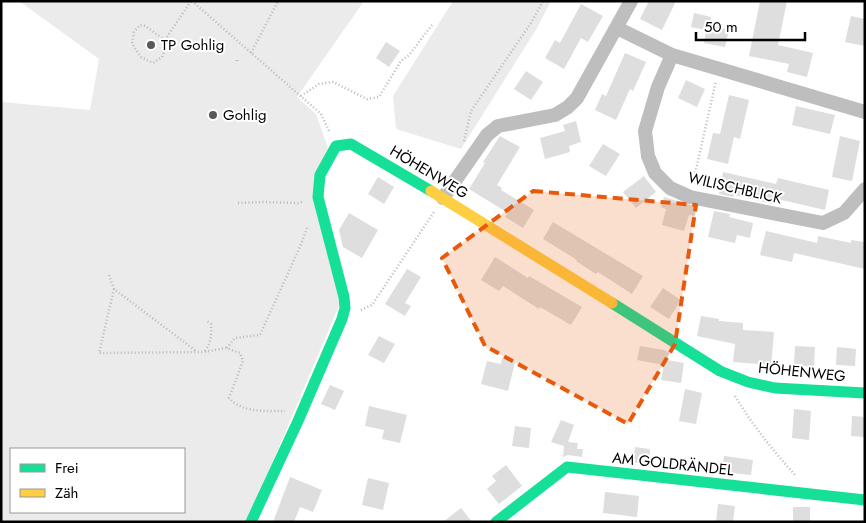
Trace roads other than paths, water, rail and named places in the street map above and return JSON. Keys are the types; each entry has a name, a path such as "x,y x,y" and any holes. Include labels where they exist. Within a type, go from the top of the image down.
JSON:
{"street":[{"path":"443,198 469,158 487,135 498,126 555,115 578,98 631,1"},
{"path":"617,28 672,55 865,112"},
{"name":"WILISCHBLICK","path":"672,55 658,87 645,131 648,156 655,173 670,188 690,197 823,223 844,213 865,189"},
{"name":"HÖHENWEG","path":"251,522 298,421 345,308 344,297 318,197 320,175 336,146 351,144 443,198 720,371 748,382 776,388 865,393"},
{"name":"AM GOLDRÄNDEL","path":"496,522 567,467 865,500"}],"place":[{"name":"TP Gohlig","path":"151,45"},
{"name":"Gohlig","path":"213,115"}]}
